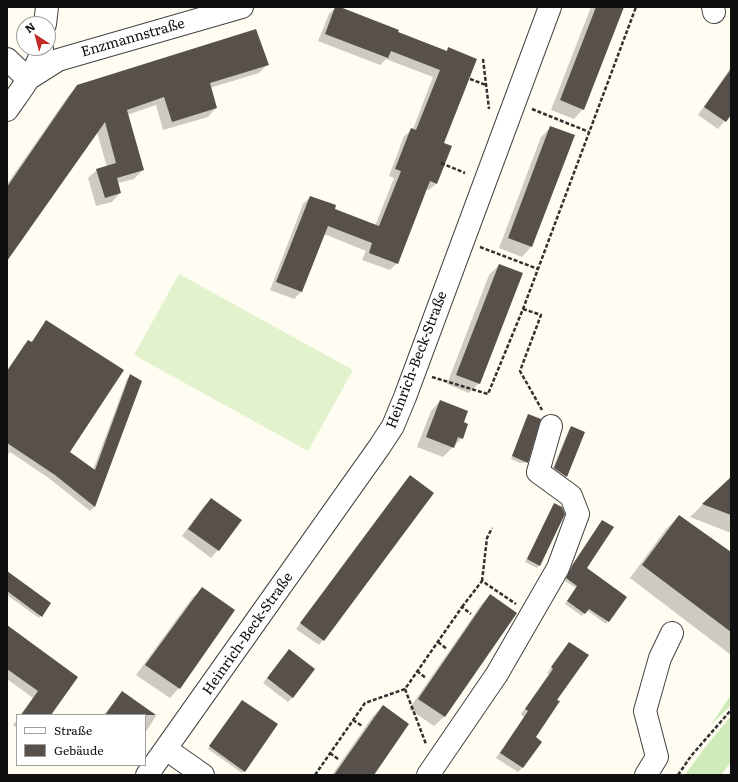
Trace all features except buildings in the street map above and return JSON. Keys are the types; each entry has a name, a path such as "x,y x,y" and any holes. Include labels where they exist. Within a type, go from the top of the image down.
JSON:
{"street":[{"name":"Enzmannstraße","path":"28,79 58,60 242,7"},
{"name":"Heinrich-Beck-Straße","path":"147,775 393,426 550,7"},
{"path":"7,110 28,79 41,56"},
{"path":"7,60 28,79"},
{"path":"431,770 496,674 558,568 578,514 571,496 538,472 551,426"},
{"path":"646,775 657,757 645,711 660,658 672,633"},
{"path":"166,749 203,775"}],"path":[{"path":"430,376 488,394 538,269 636,7"},
{"path":"483,59 489,109"},
{"path":"470,79 486,85"},
{"path":"515,102 589,132"},
{"path":"441,163 465,173"},
{"path":"463,240 538,269"},
{"path":"522,309 541,315 520,371 551,426"},
{"path":"315,775 364,703 405,689 482,581 487,538 492,528"},
{"path":"482,581 531,615"},
{"path":"462,607 471,614"},
{"path":"438,642 447,649"},
{"path":"417,672 426,678"},
{"path":"405,689 431,770"},
{"path":"678,775 690,756 731,710"},
{"path":"353,720 362,726"},
{"path":"330,753 338,759"}],"green space":[{"path":"179,274 353,370 308,451 134,355"},
{"path":"731,695 731,705 710,726"},
{"path":"731,716 731,762 721,775 685,775 703,750"}]}
